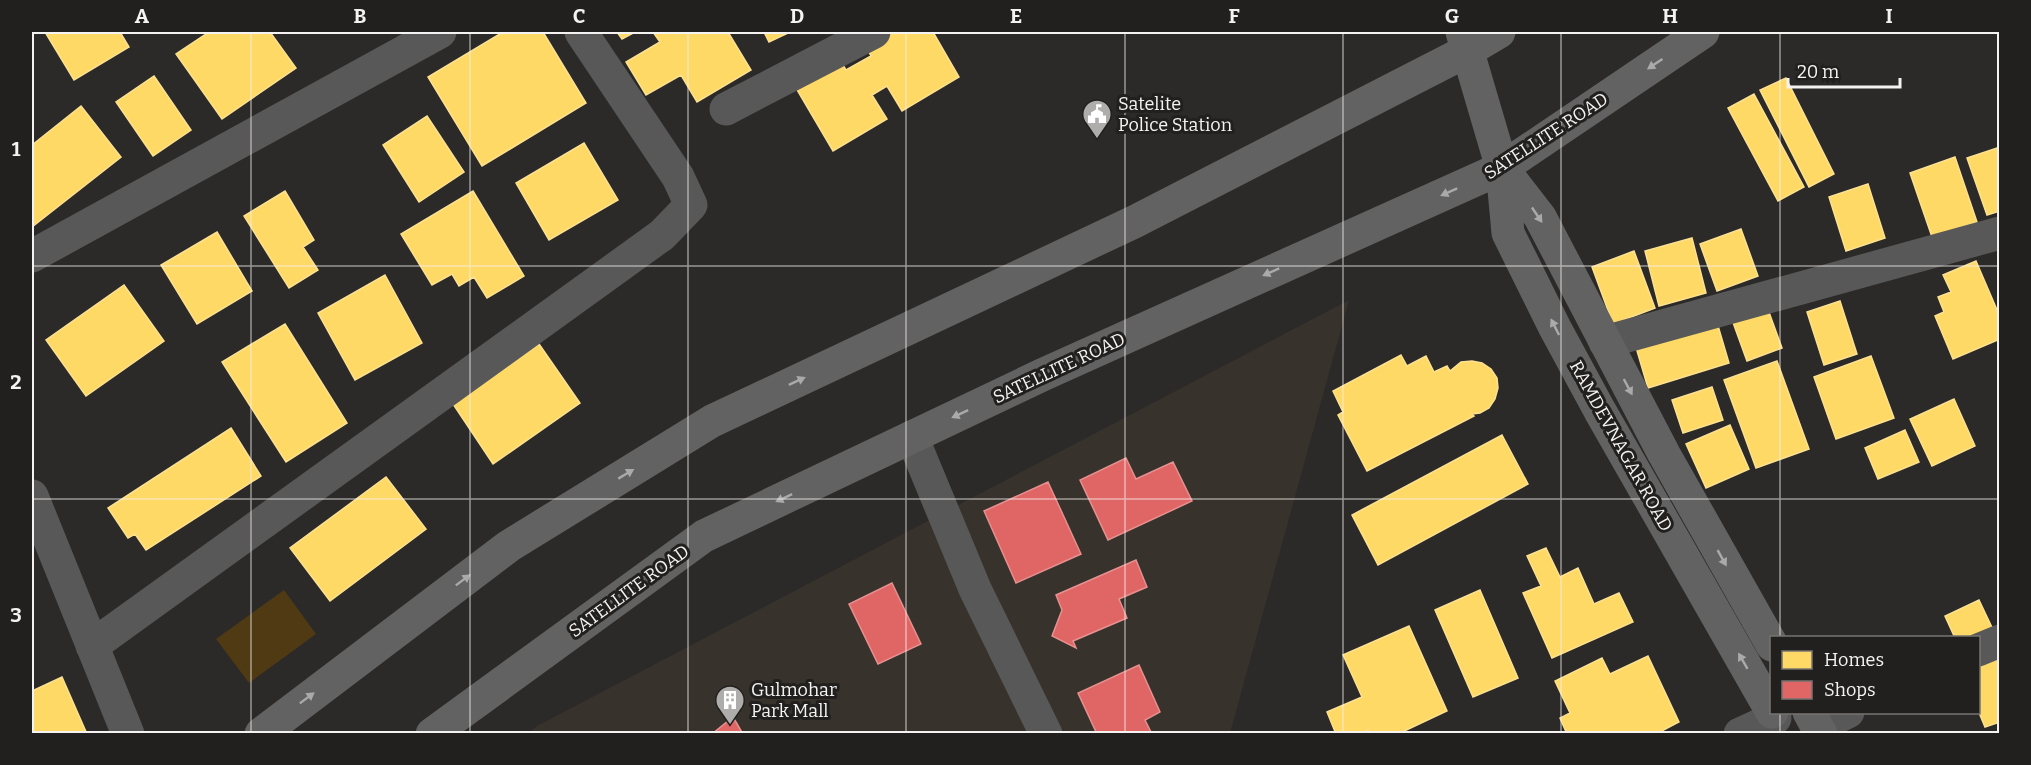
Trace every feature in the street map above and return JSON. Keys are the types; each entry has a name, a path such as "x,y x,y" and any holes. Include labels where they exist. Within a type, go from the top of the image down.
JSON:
{"main road":[{"path":"261,734 509,546 712,421 1134,222 1464,41 1499,32"},
{"name":"SATELLITE ROAD","path":"432,734 704,536 1042,375 1502,168 1703,32"},
{"name":"RAMDEVNAGAR ROAD","path":"1464,41 1502,168 1508,233 1555,328 1600,411 1770,710"},
{"name":"RAMDEVNAGAR ROAD","path":"1502,168 1540,218 1664,454 1770,641"}],"street":[{"path":"32,256 440,32"},
{"path":"92,646 662,235 691,205 678,177 581,32"},
{"path":"726,109 874,32"},
{"path":"1605,342 2000,233"},
{"path":"912,437 975,589 1046,734"},
{"path":"32,496 128,734"},
{"path":"1980,649 2000,641"},
{"path":"1816,724 1843,714"},
{"name":"RAMDEVNAGAR ROAD","path":"1740,734 1775,719"}],"shaded area":[{"path":"1349,300 1230,733 527,734 537,726"},
{"path":"284,590 316,634 249,683 216,639"}],"building: Homes":[{"path":"45,32 120,32 129,47 74,80"},
{"path":"209,32 270,32 296,68 222,119 176,54"},
{"path":"503,32 543,32 586,103 482,166 428,77"},
{"path":"617,32 635,32 622,39"},
{"path":"653,32 728,32 751,70 697,102 681,75 646,95 626,62 660,42"},
{"path":"764,32 790,32 769,42"},
{"path":"893,32 933,32 959,77 902,111 887,86 872,95 887,119 833,151 796,88 841,62 846,70 871,56 866,47"},
{"path":"154,76 191,130 153,156 116,102"},
{"path":"1786,78 1834,174 1809,187 1760,90"},
{"path":"1754,94 1804,187 1778,201 1728,108"},
{"path":"81,106 121,157 32,227 32,145"},
{"path":"427,116 464,172 419,202 383,145"},
{"path":"584,143 618,200 549,240 516,183"},
{"path":"2000,147 2000,211 1987,215 1967,158"},
{"path":"1955,157 1977,222 1932,237 1910,173"},
{"path":"1868,184 1885,238 1846,251 1829,197"},
{"path":"285,191 314,240 303,247 318,270 289,288 244,216"},
{"path":"473,191 524,276 487,298 474,277 459,286 452,274 432,285 401,234"},
{"path":"1741,229 1758,276 1717,291 1700,244"},
{"path":"217,232 252,291 197,324 161,265"},
{"path":"1692,238 1706,293 1659,306 1645,251"},
{"path":"1634,251 1655,308 1613,324 1592,267"},
{"path":"1976,261 2000,317 2000,339 1953,359 1935,316 1944,312 1938,297 1951,292 1943,275"},
{"path":"385,275 422,343 355,380 318,313"},
{"path":"124,285 164,341 86,396 46,340"},
{"path":"1840,301 1857,354 1824,365 1807,312"},
{"path":"1766,304 1782,348 1747,361 1731,317"},
{"path":"1716,319 1729,363 1648,388 1635,344"},
{"path":"285,324 347,423 286,462 222,362"},
{"path":"539,344 580,403 493,464 453,404"},
{"path":"1401,355 1407,366 1426,356 1434,372 1447,366 1450,371 1461,362 1482,363 1491,369 1497,378 1498,388 1495,399 1489,408 1472,414 1474,416 1367,471 1338,415 1343,412 1333,391"},
{"path":"1871,356 1894,418 1836,439 1814,377"},
{"path":"1777,361 1809,449 1756,468 1724,380"},
{"path":"1712,387 1723,420 1683,433 1672,400"},
{"path":"1954,399 1975,446 1932,466 1910,419"},
{"path":"1730,425 1749,469 1706,488 1686,444"},
{"path":"231,428 261,476 146,550 135,534 128,538 108,508"},
{"path":"1905,430 1919,462 1878,479 1865,448"},
{"path":"1502,435 1528,484 1378,565 1352,515"},
{"path":"386,477 426,529 330,601 290,548"},
{"path":"1546,548 1560,577 1578,568 1594,604 1619,593 1633,622 1552,658 1523,593 1541,586 1527,556"},
{"path":"1480,590 1518,678 1473,697 1435,610"},
{"path":"1979,600 1997,638 1954,636 1945,616"},
{"path":"1409,626 1447,711 1398,734 1369,734 1368,730 1361,734 1336,734 1327,712 1362,697 1343,655"},
{"path":"1648,656 1679,722 1656,734 1567,734 1560,718 1570,713 1555,681 1602,658 1610,674"},
{"path":"2000,658 2000,722 1985,727 1980,714 1980,666"},
{"path":"62,677 87,734 32,734 32,691"}],"building: Shops":[{"path":"1126,458 1136,479 1173,462 1192,501 1108,540 1080,480"},
{"path":"1048,482 1081,554 1016,583 984,511"},
{"path":"1136,560 1147,587 1119,599 1127,618 1073,641 1076,648 1052,636 1062,610 1056,595"},
{"path":"892,583 921,644 878,664 849,604"},
{"path":"1139,665 1160,712 1145,720 1152,734 1097,734 1078,693"},
{"name":"Gulmohar Park Mall","path":"733,717 743,734 712,734"}],"place":[{"name":"Satelite Police Station","path":"1097,140"},
{"name":"Gulmohar Park Mall","path":"730,726"}]}
